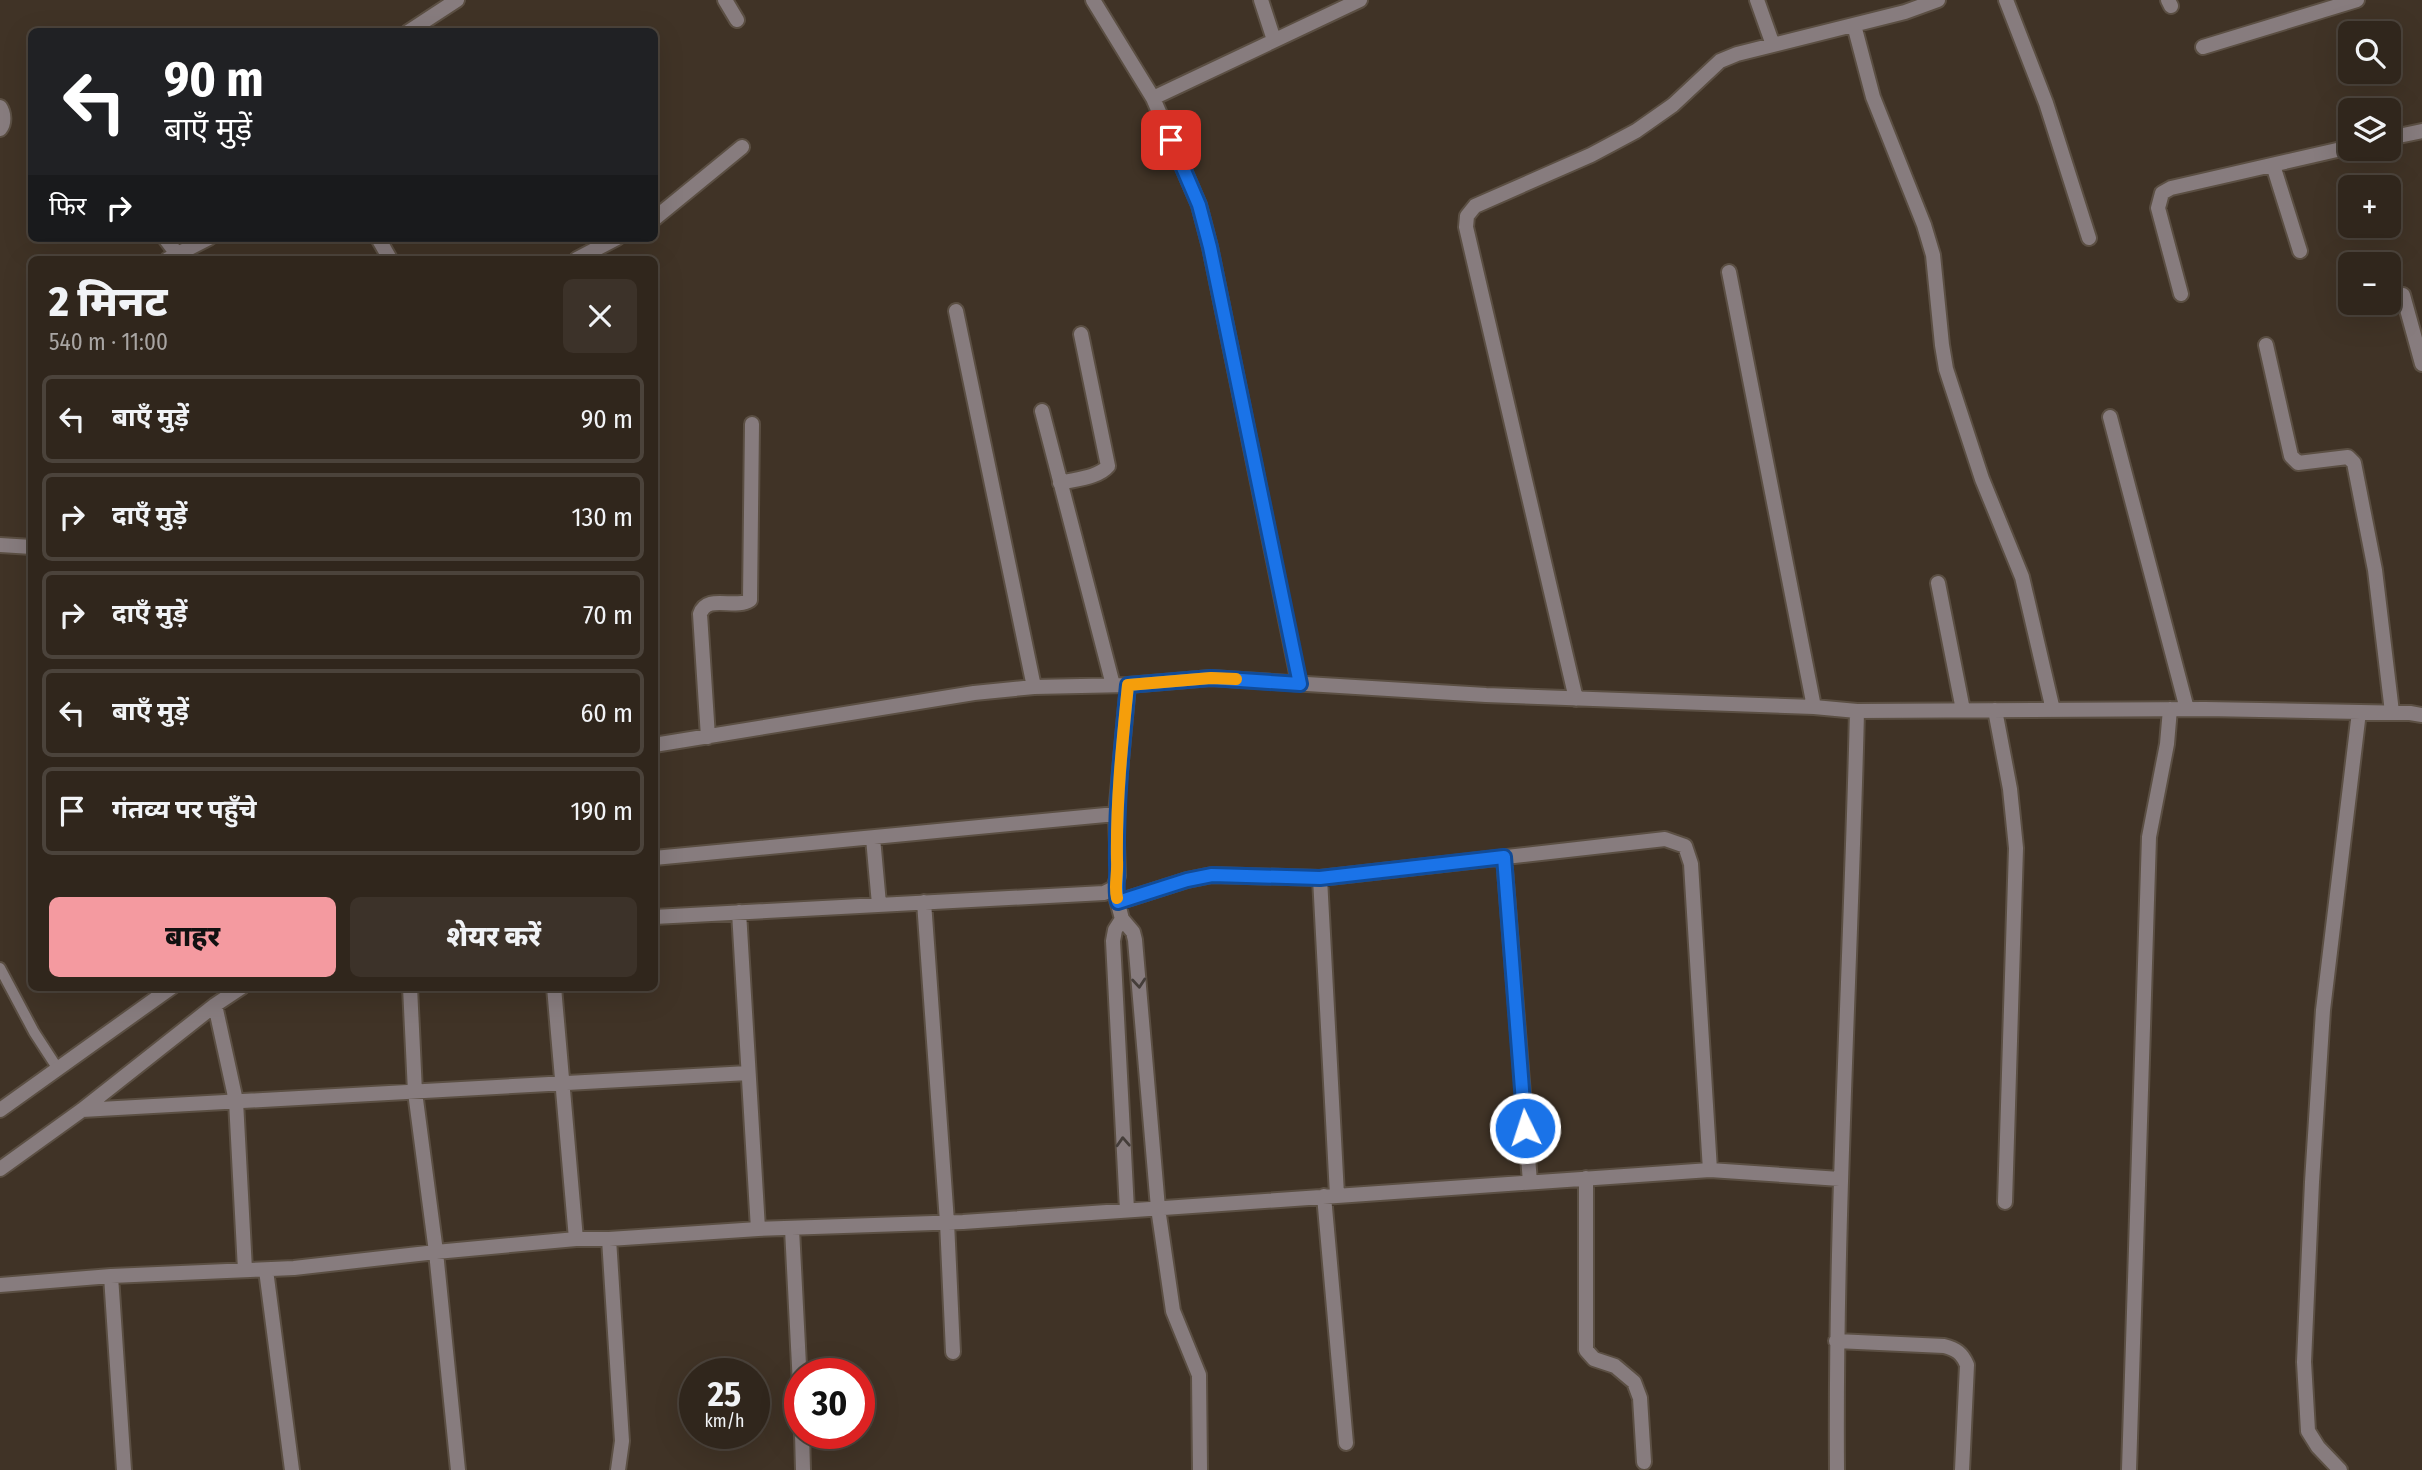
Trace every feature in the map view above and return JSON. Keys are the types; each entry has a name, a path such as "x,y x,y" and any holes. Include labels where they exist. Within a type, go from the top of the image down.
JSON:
{"street":[{"path":"725,0 737,20"},
{"path":"1093,0 1153,98 1199,205 1300,684"},
{"path":"1262,0 1274,40"},
{"path":"1153,98 1360,0"},
{"path":"1757,0 1773,45"},
{"path":"1576,699 1466,227 1467,216 1475,206 1591,155 1636,131 1673,105 1720,61 1854,25 1903,6 1938,0"},
{"path":"2006,0 2046,103 2089,238"},
{"path":"2203,47 2357,0"},
{"path":"414,28 454,1"},
{"path":"1854,25 1873,97 1924,225 1933,255 1946,369 1982,479 2022,577 2053,710"},
{"path":"0,107 3,112 0,129"},
{"path":"2401,135 2422,131"},
{"path":"658,216 742,147"},
{"path":"2181,294 2158,208 2162,193 2171,188 2338,150"},
{"path":"2273,165 2300,251"},
{"path":"174,256 201,242"},
{"path":"583,256 609,242"},
{"path":"1728,272 1814,707"},
{"path":"2403,295 2422,363"},
{"path":"956,311 1034,687"},
{"path":"1060,483 1092,475 1108,466 1082,334"},
{"path":"2266,345 2291,456 2298,463 2348,457 2354,463 2375,570 2392,712"},
{"path":"1042,411 1060,483 1120,685 1116,895 1122,919 1133,932 1135,940 1158,1208 1173,1311 1199,1375 1200,1470"},
{"path":"2110,417 2187,709"},
{"path":"708,737 701,610 709,603 745,604 750,600 752,424"},
{"path":"0,545 28,547"},
{"path":"1938,583 1963,710"},
{"path":"658,744 974,693 1034,687 1120,685 1211,678 1576,699 1814,707 1857,711 2187,709 2392,712 2422,715"},
{"path":"2129,1470 2149,837 2167,744 2170,709"},
{"path":"1995,710 2010,789 2015,848 2005,1202"},
{"path":"1838,1470 1836,1341 1840,1180 1850,983 1857,711"},
{"path":"2340,1470 2308,1432 2304,1362 2322,1036 2335,898 2358,712"},
{"path":"658,858 1116,814"},
{"path":"873,838 879,904"},
{"path":"658,916 1104,893 1116,895 1212,875 1320,878 1665,839 1685,846 1691,864 1710,1170"},
{"path":"1504,857 1530,1182"},
{"path":"1320,878 1330,1195 1346,1443"},
{"path":"925,902 953,1352"},
{"path":"739,912 758,1229"},
{"path":"1122,919 1115,930 1113,941 1127,1210"},
{"path":"0,1110 166,991"},
{"path":"0,1168 82,1110 236,991"},
{"path":"410,991 415,1092 436,1252 458,1470"},
{"path":"554,991 576,1239"},
{"path":"215,1005 236,1101 245,1270"},
{"path":"82,1110 748,1073"},
{"path":"0,1285 111,1276 266,1270 576,1239 947,1222 1710,1170 1840,1180"},
{"path":"1586,1178 1586,1350 1594,1359 1615,1366 1634,1382 1640,1398 1644,1462"},
{"path":"792,1229 799,1358"},
{"path":"609,1239 622,1441 618,1470"},
{"path":"266,1270 292,1470"},
{"path":"111,1276 124,1470"},
{"path":"1836,1341 1944,1346 1955,1349 1963,1356 1967,1366 1962,1470"},
{"path":"802,1449 803,1470"}],"lane":[{"path":"0,968 34,1032 58,1069"}],"slow traffic":[{"path":"1117,898 1114,888 1118,876 1116,814 1128,685 1211,678 1236,679"}],"route":[{"path":"1171,140 1199,205 1210,247 1300,684 1211,678 1128,685 1116,814 1118,876 1114,888 1118,902 1212,875 1320,878 1504,857 1525,1128"}]}
